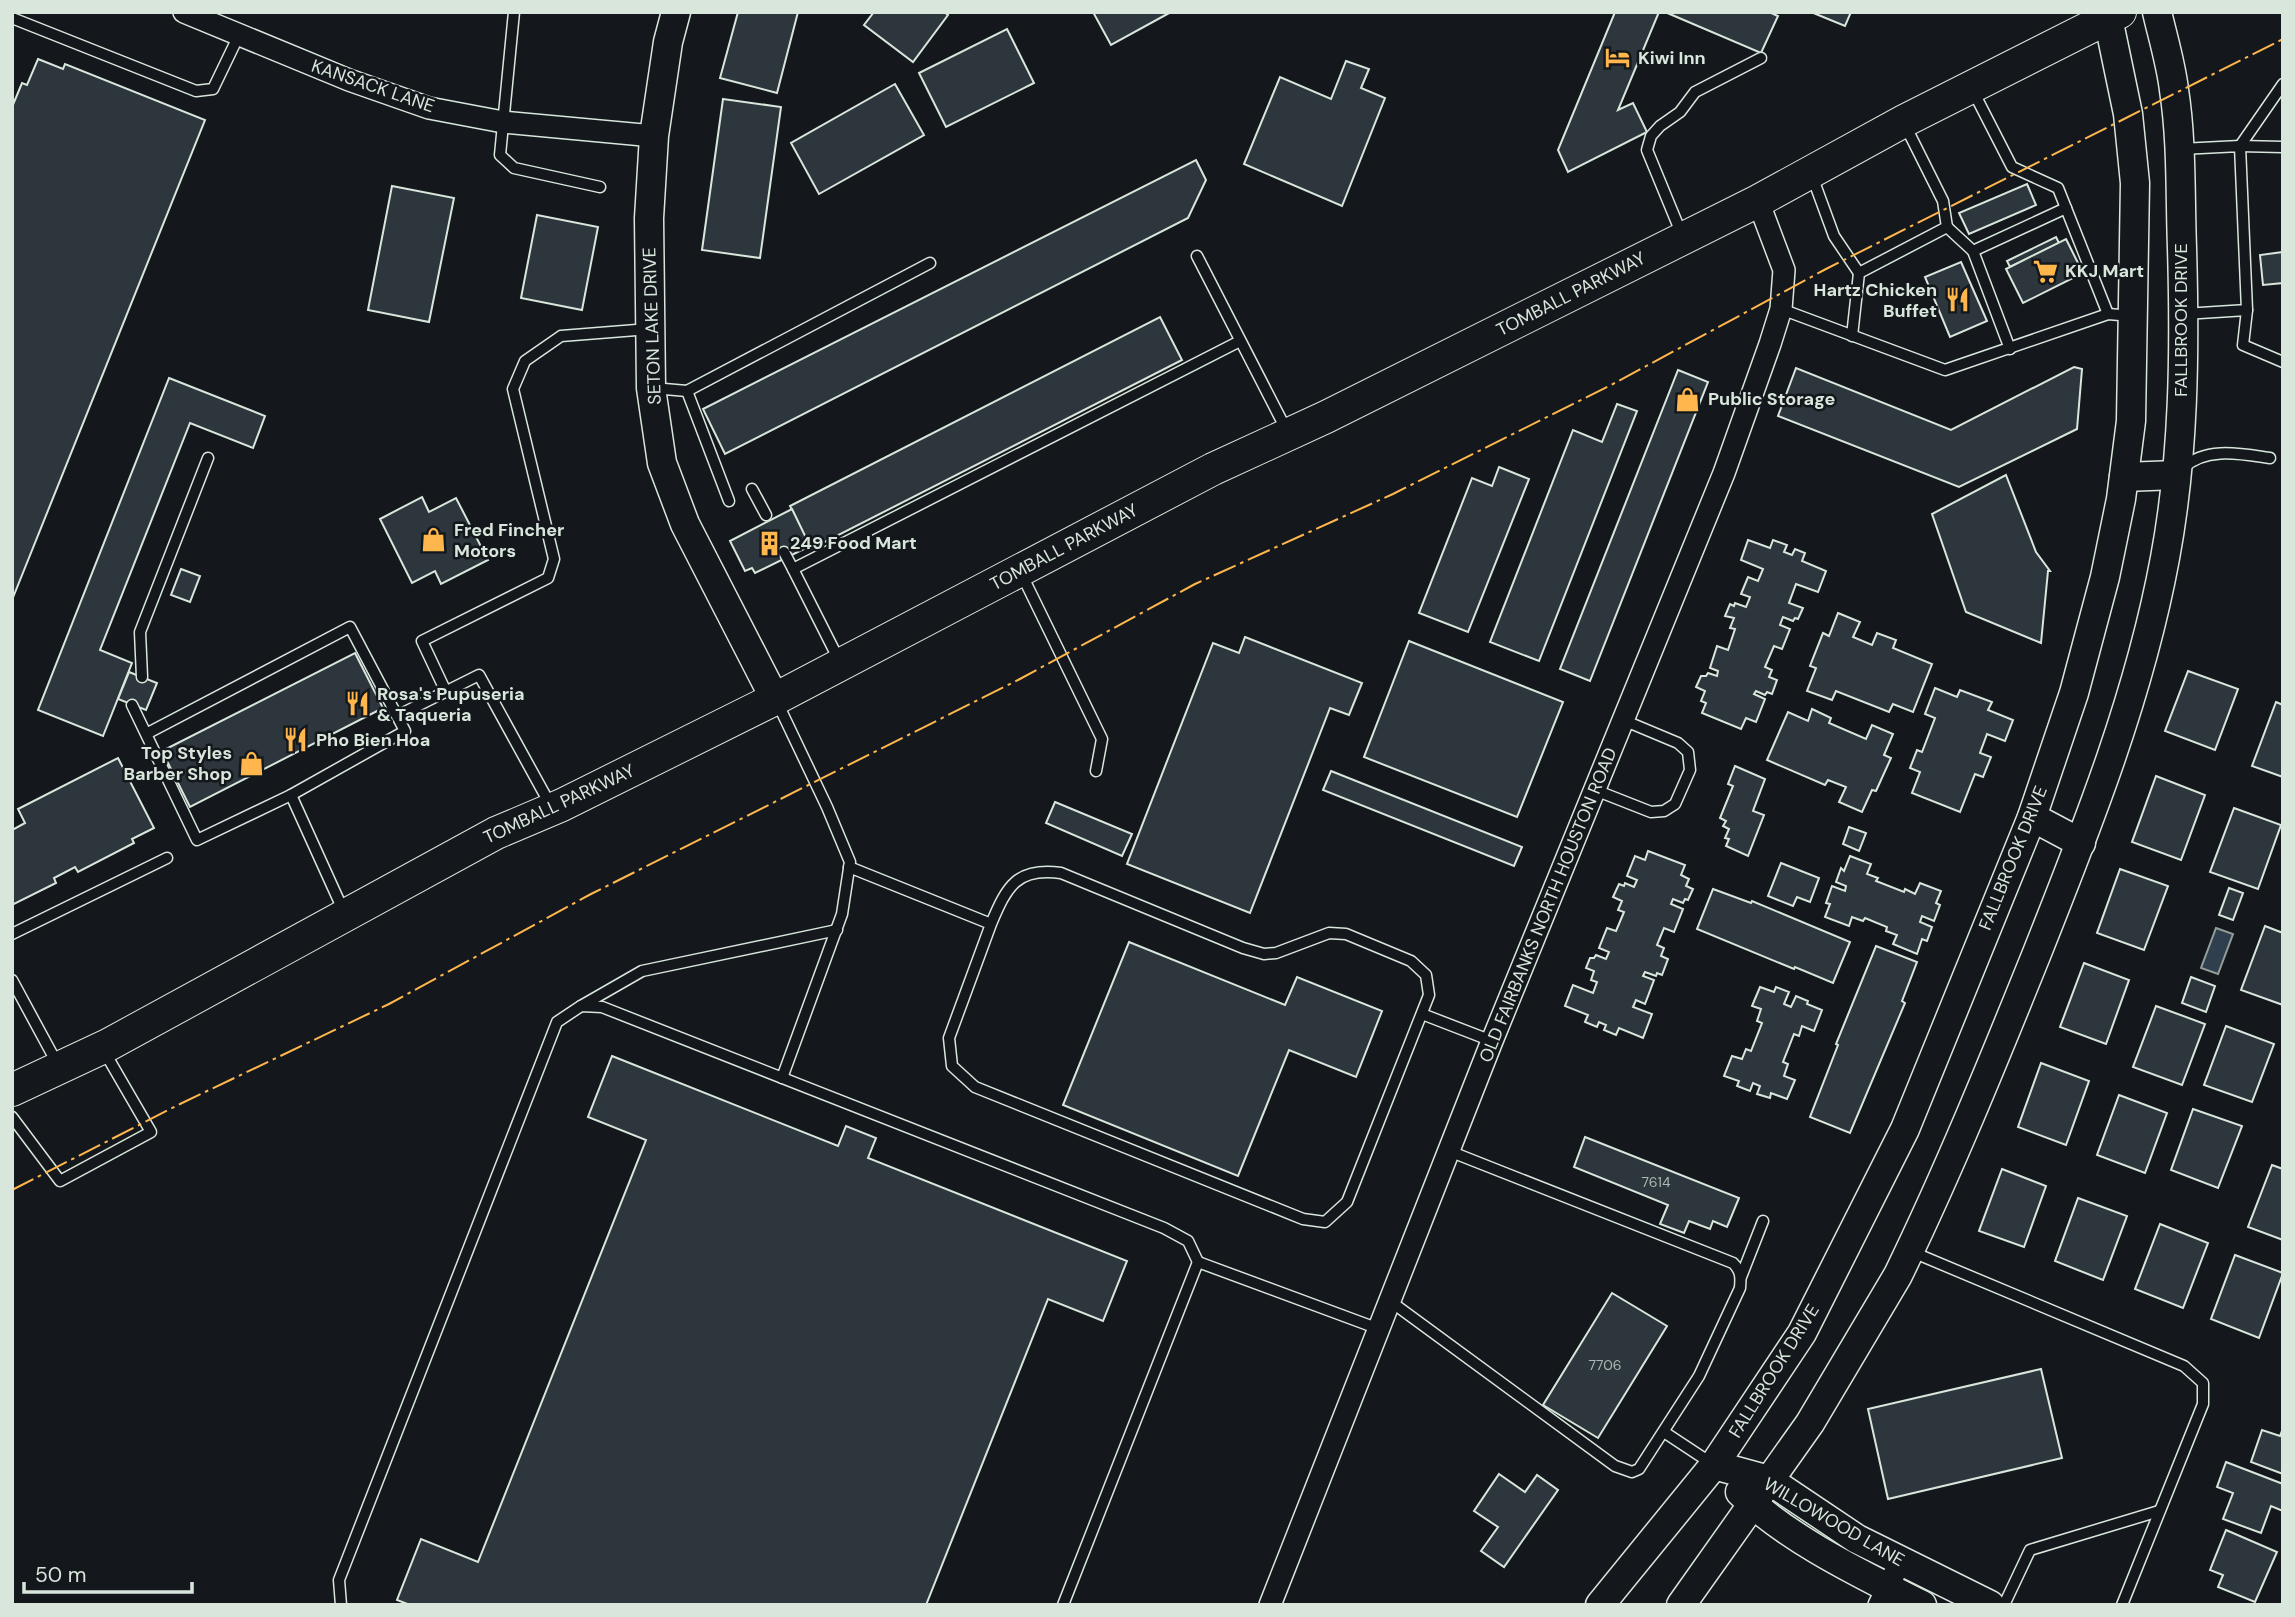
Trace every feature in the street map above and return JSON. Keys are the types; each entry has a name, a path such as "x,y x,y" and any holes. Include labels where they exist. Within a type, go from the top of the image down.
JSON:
{"main road":[{"name":"SETON LAKE DRIVE","path":"676,12 668,42 654,136 649,218 651,388 662,463 685,524 775,699"},
{"name":"FALLBROOK DRIVE","path":"1681,1605 1810,1423 1910,1251 1962,1137 2081,843 2147,637 2165,557 2176,475 2185,364 2175,90 2157,12"},
{"name":"FALLBROOK DRIVE","path":"1600,1605 1714,1465 1802,1333 1905,1129 2032,817 2074,693 2105,577 2124,477 2131,421 2121,315 2135,183 2114,15"},
{"name":"TOMBALL PARKWAY","path":"12,1090 102,1047 496,833 552,809 775,699 1213,469 1289,435 1758,201 1904,121 2114,15"},
{"path":"2124,477 2176,475"},
{"path":"2032,817 2081,843"},
{"name":"WILLOWOOD LANE","path":"1714,1465 1769,1480 1857,1539 1990,1605"},
{"name":"WILLOWOOD LANE","path":"1714,1465 1752,1504 1823,1551 1883,1596 1922,1605"}],"street":[{"name":"KANSACK LANE","path":"184,12 349,80 429,108 503,122 654,136"},
{"name":"OLD FAIRBANKS NORTH HOUSTON ROAD","path":"1270,1605 1492,1041 1724,474 1781,309 1784,270 1758,201"},
{"path":"1883,1596 1900,1562"}],"lane":[{"path":"514,12 500,155 514,168 600,187"},
{"path":"12,18 196,91 213,89 239,35"},
{"path":"1683,238 1647,150 1648,144 1660,126 1681,112 1695,92 1761,58"},
{"path":"2283,85 2241,146 2247,310 2243,345 2283,362"},
{"path":"1781,309 1945,370 2121,315 2058,188 2012,167 1971,88"},
{"path":"1904,121 1943,201 1947,227 1973,251 2010,349"},
{"path":"2178,149 2283,147"},
{"path":"1811,173 1834,236 1859,273 1852,335"},
{"path":"1973,251 2066,208"},
{"path":"1859,273 1947,227"},
{"path":"1197,256 1289,435"},
{"path":"651,388 687,391 930,263"},
{"path":"2184,314 2247,310"},
{"path":"446,692 422,641 548,578 554,559 513,389 525,361 561,336 649,329"},
{"path":"793,569 1240,341"},
{"path":"687,391 729,501"},
{"path":"2176,475 2189,462 2200,456 2227,453 2270,457"},
{"path":"142,677 140,632 208,458"},
{"path":"752,489 766,515"},
{"path":"784,552 841,664"},
{"path":"1020,571 1102,739 1096,771"},
{"path":"132,705 197,840 291,795 405,731 350,627 146,734"},
{"path":"397,716 479,676 552,809"},
{"path":"775,699 827,807 849,862 842,914 782,1078"},
{"path":"1595,790 1651,812 1664,811 1675,804 1690,770 1688,752 1678,743 1623,720"},
{"path":"291,795 346,915"},
{"path":"12,934 167,858"},
{"path":"849,867 991,923"},
{"path":"1042,871 1062,873 1243,948 1264,954 1276,953 1329,933 1346,934 1411,961 1426,975 1429,995 1347,1202 1325,1222 1303,1219 975,1087 952,1066 948,1038 991,923 1004,892 1020,878 1042,871"},
{"path":"341,1605 339,1580 557,1022 642,971 837,930"},
{"path":"12,979 60,1068"},
{"path":"581,1006 602,1007 1164,1228 1188,1241 1198,1262 1378,1329"},
{"path":"1422,1014 1492,1041"},
{"path":"12,1117 60,1181 151,1132 102,1047"},
{"path":"1449,1151 1733,1263 1739,1269 1741,1277"},
{"path":"1390,1301 1581,1442 1625,1471 1632,1472 1639,1469 1699,1376 1740,1288 1741,1277 1763,1221"},
{"path":"1910,1251 2184,1366 2203,1383 2203,1404 2122,1605"},
{"path":"1063,1605 1198,1262"},
{"path":"1664,1432 1714,1465"},
{"path":"2004,1605 2030,1550 2159,1511"}],"water":[{"path":"2216,928 2233,934 2218,974 2201,968"}],"building":[{"path":"738,12 798,12 777,93 720,78"},
{"path":"874,12 944,12 948,15 913,62 864,25"},
{"path":"1093,12 1171,12 1111,45"},
{"name":"Kiwi Inn","path":"1615,12 1659,12 1618,110 1633,103 1647,132 1568,172 1558,150"},
{"name":"Kiwi Inn","path":"1665,12 1769,12 1778,16 1761,53"},
{"path":"1811,12 1851,12 1845,26"},
{"path":"1007,29 1034,83 946,127 919,73"},
{"path":"38,59 63,69 65,64 205,120 12,600 12,107 22,83 27,85"},
{"path":"1346,61 1369,69 1361,88 1385,98 1342,206 1244,164 1280,77 1331,99"},
{"path":"895,84 924,135 819,194 791,143"},
{"path":"723,99 781,107 760,258 702,250"},
{"path":"1196,160 1206,180 1188,218 725,454 703,409"},
{"path":"2027,184 2036,205 1969,234 1959,213"},
{"path":"392,186 454,198 429,322 368,310"},
{"path":"537,215 598,227 582,310 521,298"},
{"path":"2056,237 2059,243 2010,267 2007,261"},
{"name":"KKJ Mart","path":"2066,239 2083,273 2023,303 2006,269"},
{"path":"2283,252 2283,283 2263,285 2260,255"},
{"path":"1961,262 1987,321 1950,337 1925,277"},
{"path":"1160,317 1182,360 811,549 790,506"},
{"path":"2074,367 2082,369 2077,429 1959,487 1778,416 1796,368 1951,430"},
{"path":"1678,370 1708,382 1590,681 1560,669"},
{"path":"169,378 265,416 253,448 190,423 100,650 132,663 103,736 38,710"},
{"path":"1617,404 1637,411 1539,661 1490,642 1573,430 1602,442"},
{"path":"1499,467 1529,479 1468,632 1419,613 1472,478 1492,486"},
{"path":"2006,475 2036,552 2050,571 2041,643 1966,612 1932,514"},
{"name":"Fred Fincher Motors","path":"422,497 429,512 456,498 488,560 441,584 435,571 412,583 380,519"},
{"name":"249 Food Mart","path":"792,509 810,546 755,573 752,568 745,571 730,541"},
{"path":"1748,540 1770,548 1773,540 1787,545 1784,552 1792,555 1795,549 1805,553 1802,561 1826,571 1818,592 1796,584 1789,603 1803,608 1798,619 1793,621 1783,617 1780,625 1790,629 1782,649 1774,646 1765,667 1772,670 1769,677 1777,680 1772,694 1767,692 1765,695 1756,691 1754,694 1765,699 1756,722 1746,718 1741,729 1702,713 1706,703 1701,701 1705,691 1696,687 1701,676 1708,673 1717,676 1718,671 1710,668 1717,646 1728,650 1735,629 1730,628 1734,618 1725,616 1730,604 1746,607 1750,597 1741,594 1748,577 1758,581 1763,569 1741,560"},
{"path":"181,569 200,576 190,602 171,595"},
{"path":"1838,613 1860,622 1853,637 1872,645 1877,633 1896,640 1893,648 1932,664 1913,712 1893,704 1889,712 1836,691 1832,700 1807,691 1816,668 1810,666 1823,633 1829,636"},
{"path":"1245,637 1362,683 1349,715 1330,708 1250,913 1127,864 1213,643 1239,653"},
{"path":"1409,641 1563,702 1517,817 1364,757"},
{"path":"355,653 383,708 190,807 162,751"},
{"path":"2188,671 2238,689 2215,750 2165,731"},
{"path":"129,672 157,683 146,710 118,699"},
{"path":"1935,688 1957,697 1960,690 1992,702 1988,710 2013,720 2005,741 1987,734 1980,753 1991,757 1983,777 1975,774 1960,812 1912,793 1920,772 1910,768 1917,750 1922,752 1935,718 1925,714"},
{"path":"2276,702 2283,705 2283,777 2252,766"},
{"path":"1812,709 1831,718 1829,723 1866,739 1872,725 1893,734 1884,755 1891,758 1876,791 1872,790 1862,812 1839,802 1846,787 1828,780 1825,785 1767,760 1788,712 1808,721"},
{"path":"118,758 154,828 132,839 134,843 78,872 75,867 54,878 56,883 12,905 12,830 25,823 18,809"},
{"path":"1735,766 1765,779 1753,811 1764,815 1748,856 1726,846 1729,839 1725,838 1729,829 1723,826 1726,821 1720,818 1733,786 1728,784"},
{"path":"1331,771 1522,847 1514,866 1323,790"},
{"path":"2156,776 2205,795 2181,860 2132,842"},
{"path":"1055,802 1132,834 1122,856 1046,823"},
{"path":"2234,808 2281,825 2258,889 2210,872"},
{"path":"1849,827 1866,833 1859,851 1843,844"},
{"path":"1648,851 1685,865 1681,875 1689,879 1686,886 1693,889 1688,900 1685,899 1683,903 1673,899 1671,904 1683,909 1674,932 1664,928 1657,945 1664,948 1661,956 1668,959 1662,975 1645,972 1643,976 1654,980 1645,1004 1636,1000 1633,1007 1652,1014 1643,1038 1619,1028 1616,1035 1604,1030 1606,1025 1599,1022 1597,1027 1585,1022 1588,1015 1565,1006 1573,985 1593,993 1597,982 1591,980 1594,971 1586,968 1590,958 1596,955 1606,959 1609,952 1599,948 1607,928 1616,931 1624,912 1618,910 1622,901 1613,897 1619,884 1624,886 1625,883 1634,887 1637,880 1627,876 1635,856 1645,860"},
{"path":"1850,856 1871,864 1867,874 1878,878 1876,881 1904,892 1905,889 1915,894 1920,883 1941,891 1936,903 1940,905 1934,921 1922,916 1920,922 1932,927 1927,941 1922,939 1917,954 1893,944 1897,935 1886,931 1887,927 1865,918 1863,921 1852,917 1849,926 1825,917 1830,904 1826,903 1832,886 1845,891 1846,886 1836,882 1841,868 1844,871"},
{"path":"1781,863 1819,878 1810,902 1797,897 1793,906 1768,896"},
{"path":"2120,869 2168,886 2144,950 2097,933"},
{"path":"2229,888 2243,893 2233,920 2219,915"},
{"path":"1713,889 1751,903 1752,901 1850,942 1833,983 1697,929"},
{"path":"2265,926 2283,933 2283,1005 2241,990"},
{"path":"1129,942 1285,1005 1297,977 1382,1011 1356,1077 1289,1050 1238,1176 1063,1105"},
{"path":"1876,946 1917,962 1902,1001 1905,1003 1850,1133 1810,1117"},
{"path":"2084,963 2129,980 2106,1044 2060,1027"},
{"path":"2191,977 2215,986 2206,1012 2182,1003"},
{"path":"1760,987 1774,992 1776,987 1789,992 1784,1004 1791,1007 1796,996 1822,1010 1814,1031 1802,1026 1799,1036 1794,1034 1783,1062 1788,1064 1784,1076 1795,1080 1787,1099 1771,1093 1770,1098 1757,1094 1760,1086 1753,1083 1750,1091 1737,1086 1739,1081 1724,1076 1732,1056 1742,1059 1746,1049 1751,1051 1762,1023 1757,1021 1761,1009 1752,1006"},
{"path":"2156,1006 2205,1024 2182,1085 2133,1067"},
{"path":"2226,1026 2274,1044 2252,1102 2204,1085"},
{"path":"612,1056 838,1146 846,1126 876,1138 868,1158 1127,1261 1103,1321 1048,1299 926,1605 410,1605 397,1600 421,1539 478,1562 646,1140 588,1117"},
{"path":"2041,1063 2089,1081 2066,1145 2018,1127"},
{"path":"2119,1095 2167,1113 2145,1173 2097,1155"},
{"path":"2193,1109 2242,1126 2218,1188 2171,1170"},
{"path":"1585,1137 1739,1198 1727,1227 1713,1221 1710,1229 1689,1221 1684,1233 1660,1224 1668,1205 1574,1167"},
{"path":"2272,1165 2283,1169 2283,1240 2248,1227"},
{"path":"2002,1169 2046,1186 2024,1247 1979,1231"},
{"path":"2078,1198 2127,1216 2103,1280 2055,1261"},
{"path":"2160,1224 2208,1243 2183,1308 2135,1289"},
{"path":"2235,1255 2283,1273 2259,1338 2211,1319"},
{"path":"1612,1293 1667,1326 1598,1438 1543,1405"},
{"path":"2041,1369 2062,1458 1888,1499 1868,1409"},
{"path":"2283,1428 2283,1474 2251,1462 2262,1430 2280,1436"},
{"path":"2226,1462 2283,1484 2283,1511 2271,1506 2261,1533 2223,1519 2233,1493 2217,1487"},
{"path":"1499,1474 1525,1492 1537,1475 1558,1490 1504,1567 1481,1551 1498,1527 1474,1511"},
{"path":"2226,1530 2277,1552 2255,1602 2218,1587 2223,1575 2210,1570"}],"power":[{"path":"12,1190 180,1104 389,1004 591,894 1018,680 1195,584 1393,494 1613,384 1826,269 2283,39"}],"place":[{"name":"Kiwi Inn","path":"1618,58"},
{"name":"KKJ Mart","path":"2045,271"},
{"name":"Hartz Chicken Buffet","path":"1957,300"},
{"name":"Public Storage","path":"1688,399"},
{"name":"Fred Fincher Motors","path":"434,540"},
{"name":"249 Food Mart","path":"770,543"},
{"name":"Rosa's Pupuseria & Taqueria","path":"357,704"},
{"name":"Pho Bien Hoa","path":"296,740"},
{"name":"Top Styles Barber Shop","path":"252,763"}]}
